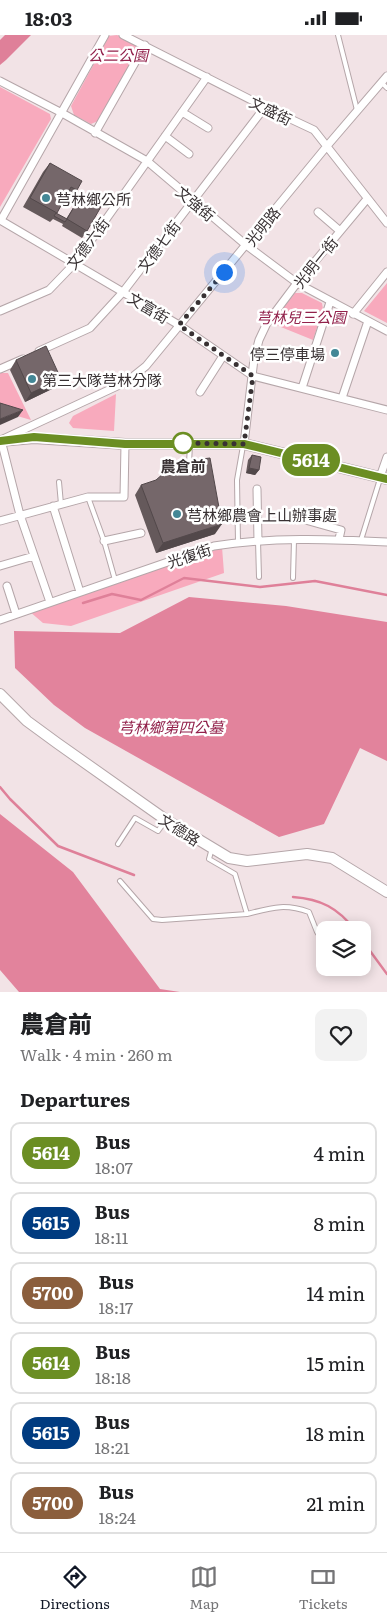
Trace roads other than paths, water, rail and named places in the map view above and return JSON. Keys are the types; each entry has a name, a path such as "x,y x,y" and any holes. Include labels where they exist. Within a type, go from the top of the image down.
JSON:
{"main road":[{"path":"1,441 34,437 125,444 244,444 384,478"},
{"name":"文德路","path":"0,694 27,721 57,743 166,820 229,858 247,861 308,854 332,858 387,892"}],"street":[{"path":"1,220 105,35"},
{"name":"文盛街","path":"123,35 314,130 387,223"},
{"path":"95,133 145,45"},
{"name":"光明路","path":"1,441 126,382 146,366 326,146 387,75"},
{"name":"文德六街","path":"0,311 49,290 75,263 207,77"},
{"name":"文強街","path":"0,81 62,113 147,161 246,245 297,283 387,331"},
{"name":"文德七街","path":"1,367 90,328 123,292 265,107"},
{"path":"182,112 208,128"},
{"path":"165,136 189,154"},
{"name":"光明一街","path":"244,444 254,359 259,340 267,323 297,283 368,199"},
{"path":"318,212 340,231"},
{"name":"文富街","path":"1,220 179,325 253,376 387,410"},
{"path":"353,314 387,272"},
{"path":"302,388 330,302"},
{"path":"342,398 368,321"},
{"path":"200,392 223,356"},
{"path":"1,441 20,515 50,602"},
{"path":"0,521 88,497 124,497 125,444"},
{"path":"384,478 387,457"},
{"path":"257,489 258,541"},
{"path":"57,505 80,592"},
{"path":"291,516 341,530 339,539"},
{"path":"104,541 141,533"},
{"name":"光復街","path":"0,620 214,546 238,542 294,540 339,539 387,542"},
{"path":"0,566 34,556"},
{"path":"7,586 16,614"}],"lane":[{"path":"338,35 357,110"},
{"path":"381,82 387,88"},
{"path":"189,469 190,443"},
{"path":"238,542 237,480 244,444"},
{"path":"361,541 384,478"},
{"path":"57,505 59,482"},
{"path":"88,497 104,541 115,580"},
{"path":"293,578 294,540"},
{"path":"258,541 259,577"},
{"path":"118,844 135,818 158,831 166,820"},
{"path":"212,848 209,859 235,874 247,914"},
{"path":"120,881 153,919 247,914 272,907 294,907 309,912 316,930"}],"waterway":[{"path":"83,603 112,594 141,600 184,578 260,587 315,581 387,595"},
{"path":"0,787 58,846 134,875"},
{"path":"293,897 312,900 328,906 348,921"},
{"path":"371,952 387,974"}],"place":[{"name":"芎林鄉公所","path":"46,198"},
{"name":"停三停車場","path":"335,353"},
{"name":"第三大隊芎林分隊","path":"32,379"},
{"name":"農倉前","path":"183,443"},
{"name":"芎林鄉農會上山辦事處","path":"177,514"}],"park label":[{"name":"公二公園","path":"118,54"},
{"name":"芎林兒三公園","path":"301,316"},
{"name":"芎林鄉第四公墓","path":"171,726"}]}
